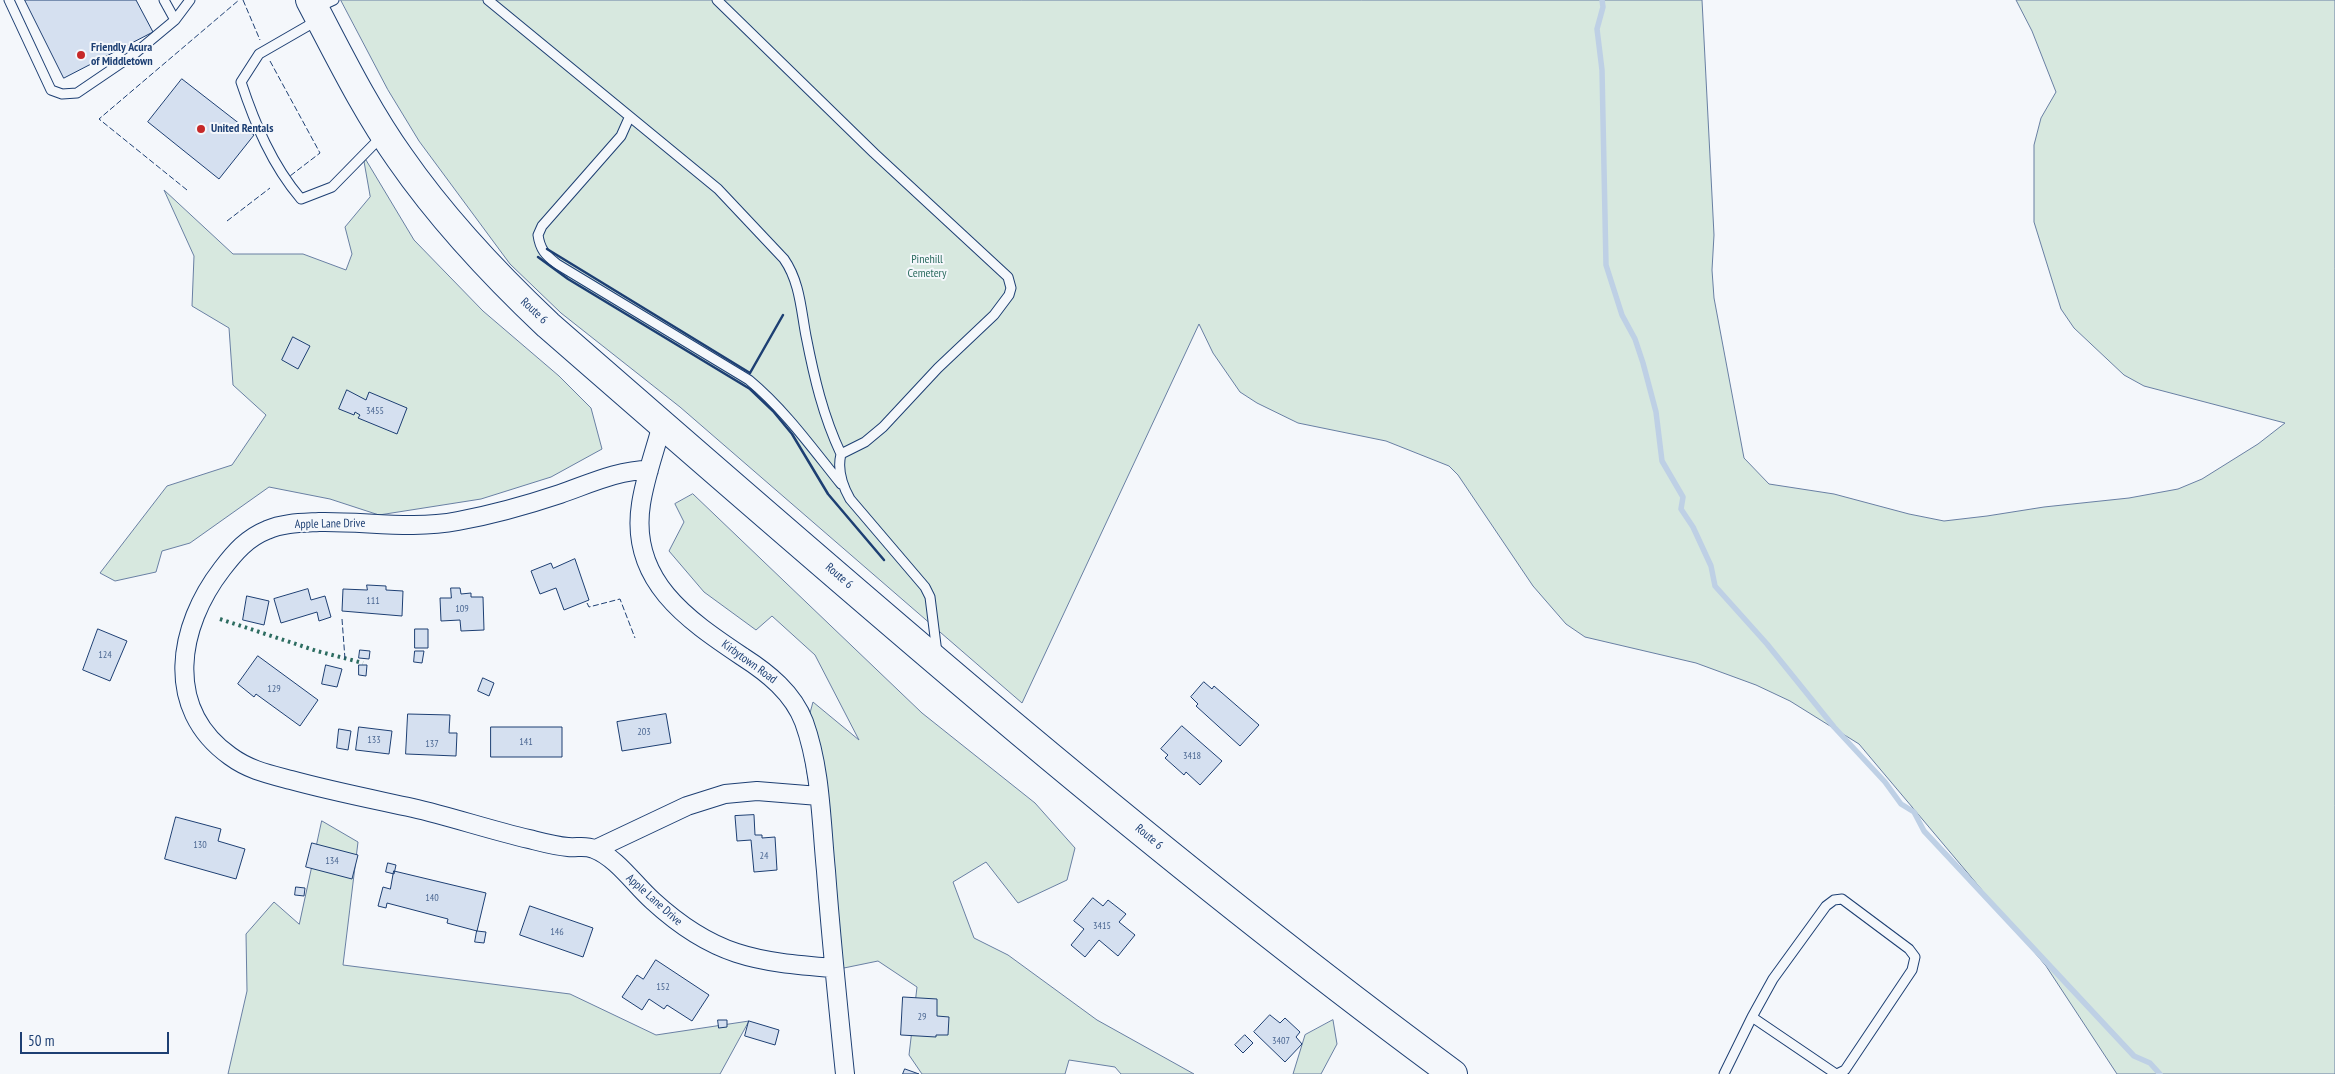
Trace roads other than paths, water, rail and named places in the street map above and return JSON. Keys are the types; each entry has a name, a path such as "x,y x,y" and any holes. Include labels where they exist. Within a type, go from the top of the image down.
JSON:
{"main road":[{"name":"Route 6","path":"320,7 384,134 400,158 451,224 496,276 548,325 938,661 1170,854 1328,980 1453,1074"}],"street":[{"name":"Kirbytown Road","path":"662,424 641,503 640,537 646,560 655,581 661,591 684,615 777,682 792,700 804,721 812,749 819,796 845,1074"},
{"name":"Apple Lane Drive","path":"649,470 631,470 555,496 458,521 409,525 304,523 267,530 252,538 236,551 204,594 191,624 184,658 184,686 197,719 220,749 251,769 336,792 415,809 527,839 568,847 588,846 603,852 666,914 692,934 735,954 781,963 834,968"},
{"path":"596,850 687,806 725,794 757,791 819,796"}],"lane":[{"path":"9,0 51,90 62,94 77,92 133,55 175,20 190,0"},
{"path":"164,0 175,20"},
{"path":"488,0 629,118 671,149 718,189 791,269 798,289 806,338 825,419 841,454 839,463 843,486"},
{"path":"717,0 874,153 1008,277 1010,282 1009,295 973,337 938,368 883,427 865,442 841,454"},
{"path":"320,7 259,54 240,82 254,121 284,179 301,198 332,187 384,134"},
{"path":"629,118 621,136 542,226 538,235 541,249 556,264 749,380 766,394 795,426 843,486 850,499 916,576 927,592 932,608 938,661"},
{"path":"1724,1074 1752,1017 1773,979 1826,906 1834,900 1842,899 1909,949 1915,957 1912,970 1845,1070 1837,1074 1752,1017"}],"waterway":[{"path":"1602,0 1603,7 1597,29 1602,70 1606,265 1622,315 1635,339 1643,363 1656,412 1662,461 1683,497 1681,509 1693,527 1711,566 1715,586 1767,644 1834,727 1885,782 1901,804 1914,812 1924,831 2134,1056 2150,1063 2160,1074"}],"place":[{"name":"Friendly Acura of Middletown","path":"81,55"},
{"name":"United Rentals","path":"201,129"}],"park label":[{"name":"Pinehill Cemetery","path":"927,267"}]}
